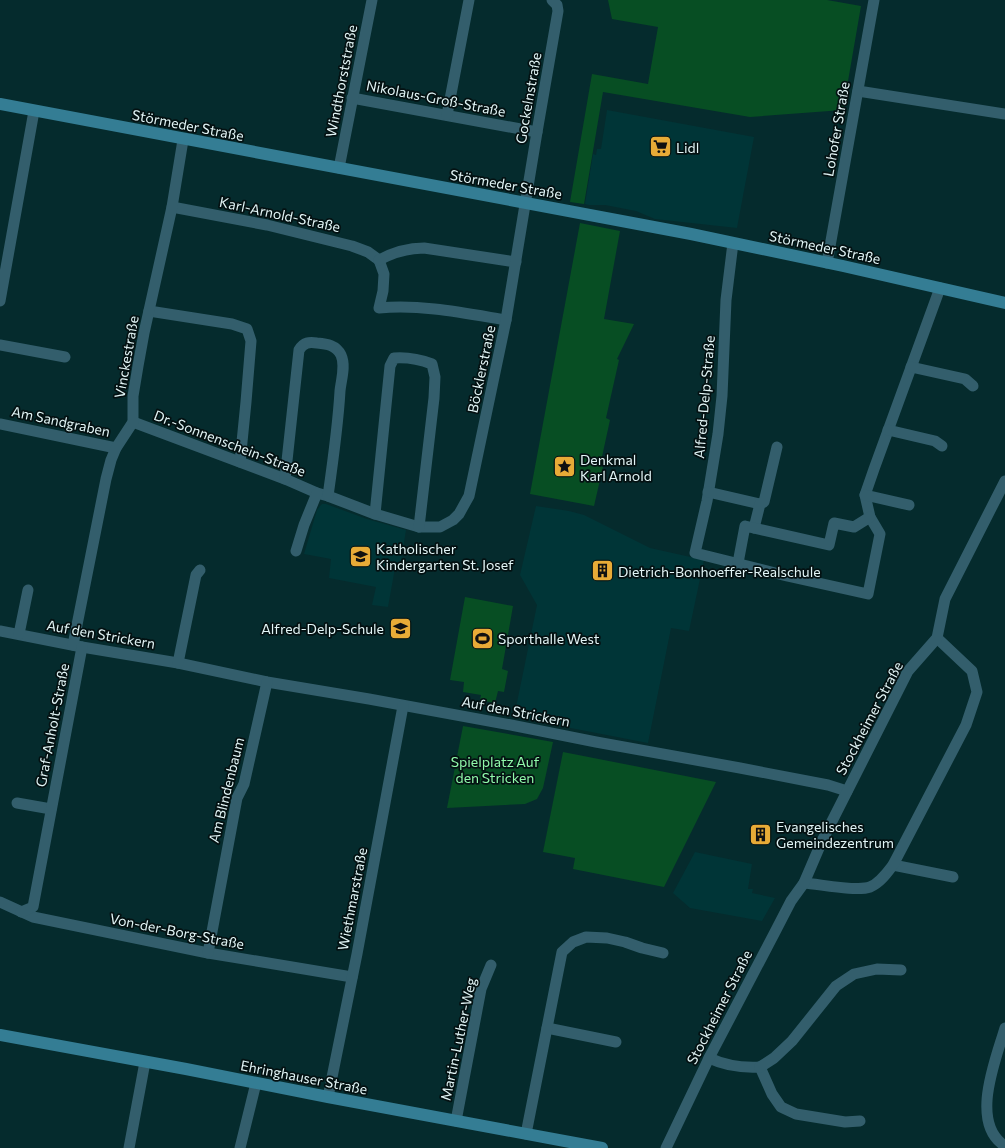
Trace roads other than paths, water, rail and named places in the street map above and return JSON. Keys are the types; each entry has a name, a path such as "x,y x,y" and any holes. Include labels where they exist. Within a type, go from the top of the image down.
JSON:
{"main road":[{"name":"Störmeder Straße","path":"0,104 183,140 619,220 827,263 1005,304"},
{"name":"Ehringhauser Straße","path":"0,1035 602,1148"}],"street":[{"name":"Windthorststraße","path":"339,168 372,0"},
{"path":"447,115 470,0"},
{"name":"Gockelnstraße","path":"526,204 558,11 557,5 552,0"},
{"name":"Lohofer Straße","path":"827,263 874,0"},
{"path":"858,91 1005,114"},
{"name":"Nikolaus-Groß-Straße","path":"352,98 537,132"},
{"path":"0,301 34,111"},
{"name":"Vinckestraße","path":"133,422 132,396 144,333 172,207 183,140"},
{"name":"Böcklerstraße","path":"440,527 453,520 460,514 469,496 506,320 526,204"},
{"name":"Karl-Arnold-Straße","path":"172,207 267,226 352,246 368,252 379,260"},
{"name":"Alfred-Delp-Straße","path":"733,243 726,300 722,396 718,434 695,553 738,564"},
{"path":"506,320 422,308 391,306 379,308 383,291 384,274 379,260 392,253 402,250 424,248 516,262"},
{"path":"870,517 854,527 834,523 829,545 745,526 738,564 868,594 880,534 870,517 866,495 874,469 940,288"},
{"path":"150,311 232,324 246,329 251,341 240,462"},
{"path":"285,479 299,350 302,345 309,342 332,346 337,349 343,361 343,372 339,420 328,496"},
{"path":"0,345 65,357"},
{"path":"375,514 390,366 394,358 405,357 419,359 432,364 435,377 434,398 419,527"},
{"path":"911,368 965,379 973,386"},
{"path":"78,646 106,479 116,448 133,422"},
{"name":"Dr.-Sonnenschein-Straße","path":"133,422 375,514 419,527 440,527"},
{"name":"Am Sandgraben","path":"0,424 116,448"},
{"path":"888,430 935,441 942,446"},
{"path":"754,528 760,504 764,502 777,447"},
{"name":"Stockheimer Straße","path":"666,1148 709,1058 791,901 804,883 822,841 908,671 937,638 945,599 1005,481"},
{"name":"Dr.-Sonnenschein-Straße","path":"296,552 317,492"},
{"path":"708,492 760,504"},
{"path":"866,495 909,505"},
{"path":"178,663 196,575 200,570"},
{"path":"19,634 28,590"},
{"name":"Auf den Strickern","path":"0,631 178,663 267,682 516,726 600,743 740,768 828,785 847,791"},
{"path":"804,883 853,888 870,887 883,878 893,865 966,725 977,692 972,670 937,638"},
{"name":"Graf-Anholt-Straße","path":"21,912 33,907 78,646"},
{"name":"Am Blindenbaum","path":"208,953 236,798 244,784 267,682"},
{"name":"Wiethmarstraße","path":"328,1097 404,706"},
{"name":"Graf-Anholt-Straße","path":"17,803 51,809"},
{"path":"893,865 953,877"},
{"name":"Von-der-Borg-Straße","path":"0,902 33,917 208,953 352,977"},
{"path":"526,1134 562,952 573,942 586,937 607,938 663,953"},
{"name":"Martin-Luther-Weg","path":"456,1121 481,989 490,965"},
{"path":"709,1058 722,1064 747,1068 760,1067 774,1058 792,1041 836,986 854,974 876,969 901,970"},
{"path":"547,1028 616,1042"},
{"path":"1005,1028 989,1085 987,1114 990,1127 998,1141 1005,1146"},
{"path":"129,1148 145,1062"},
{"path":"760,1067 772,1094 781,1107 796,1114 845,1122 860,1121"},
{"path":"240,1148 256,1083"}],"place":[{"name":"Lidl","path":"661,147"},
{"name":"Denkmal Karl Arnold","path":"565,467"},
{"name":"Katholischer Kindergarten St. Josef","path":"360,556"},
{"name":"Dietrich-Bonhoeffer-Realschule","path":"603,571"},
{"name":"Alfred-Delp-Schule","path":"400,628"},
{"name":"Sporthalle West","path":"483,638"},
{"name":"Evangelisches Gemeindezentrum","path":"761,834"}],"park label":[{"name":"Spielplatz Auf den Stricken","path":"495,770"}]}
